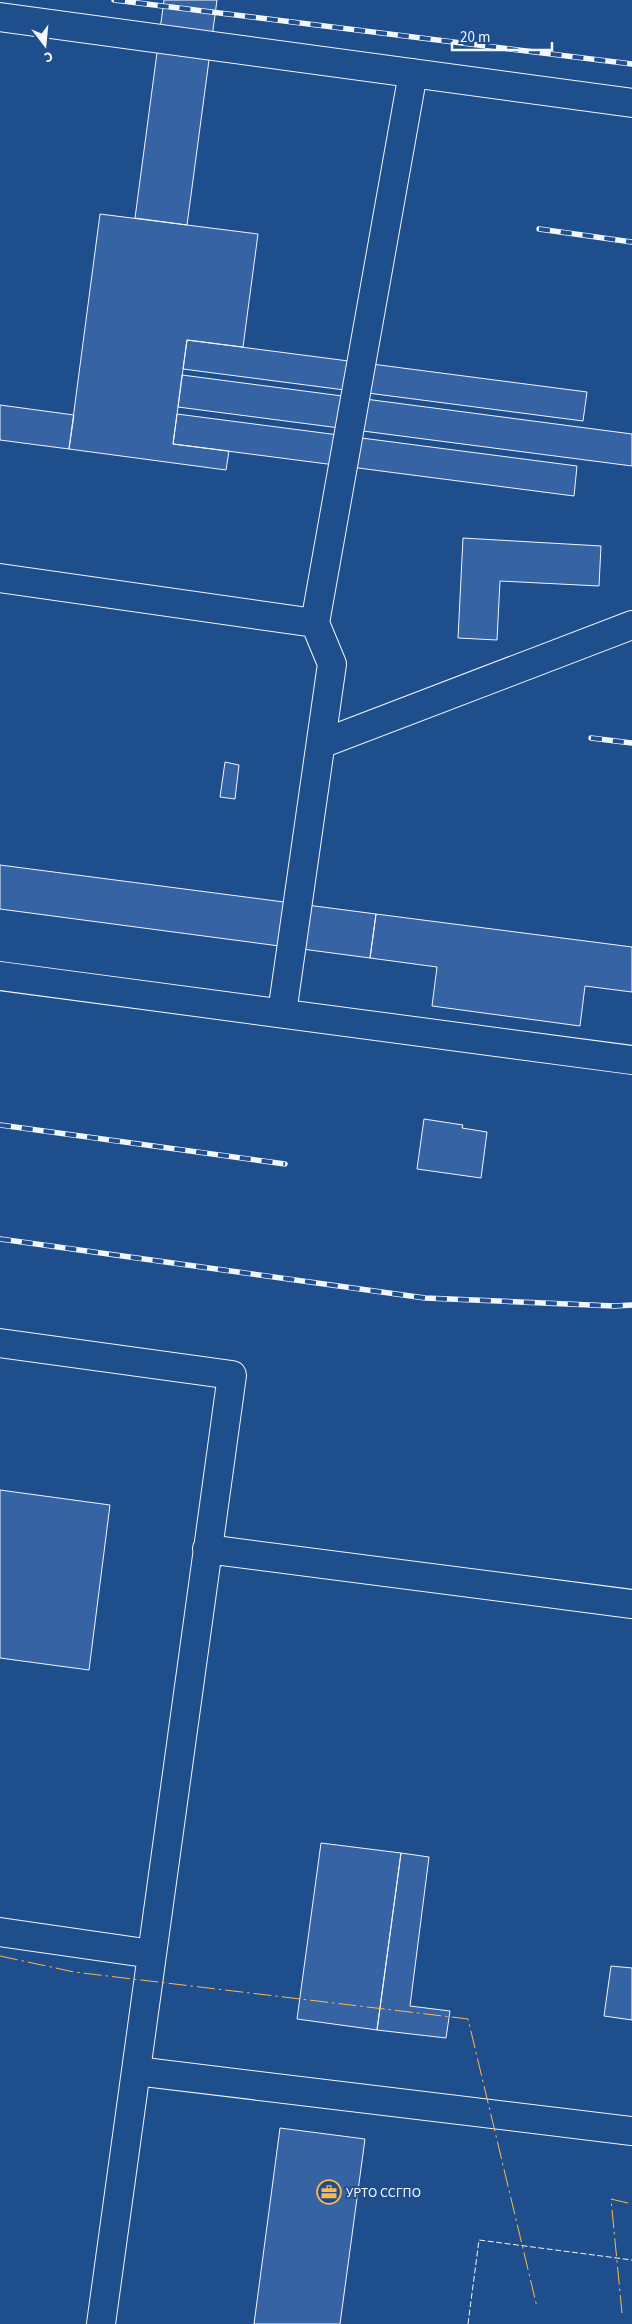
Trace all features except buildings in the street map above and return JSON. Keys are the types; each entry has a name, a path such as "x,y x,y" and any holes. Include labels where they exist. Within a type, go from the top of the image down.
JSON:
{"street":[{"path":"0,17 632,103"},
{"path":"282,1014 332,664 315,623 412,73"},
{"path":"0,578 315,623"},
{"path":"321,744 632,625"},
{"path":"0,976 632,1060"},
{"path":"0,1344 232,1375 101,2324"},
{"path":"208,1549 632,1604"},
{"path":"0,1932 152,1954"},
{"path":"136,2071 632,2131"}],"railway":[{"path":"114,0 632,64"},
{"path":"539,229 632,242"},
{"path":"591,738 632,743"},
{"path":"0,1125 285,1164"},
{"path":"0,1239 425,1298 614,1306 632,1305"}],"fence":[{"path":"468,2324 479,2240 632,2260"}],"power":[{"path":"0,1956 74,1972 468,2019 537,2307"},
{"path":"622,2313 611,2199 632,2204"}],"place":[{"name":"УРТО ССГПО","path":"329,2192"}]}
